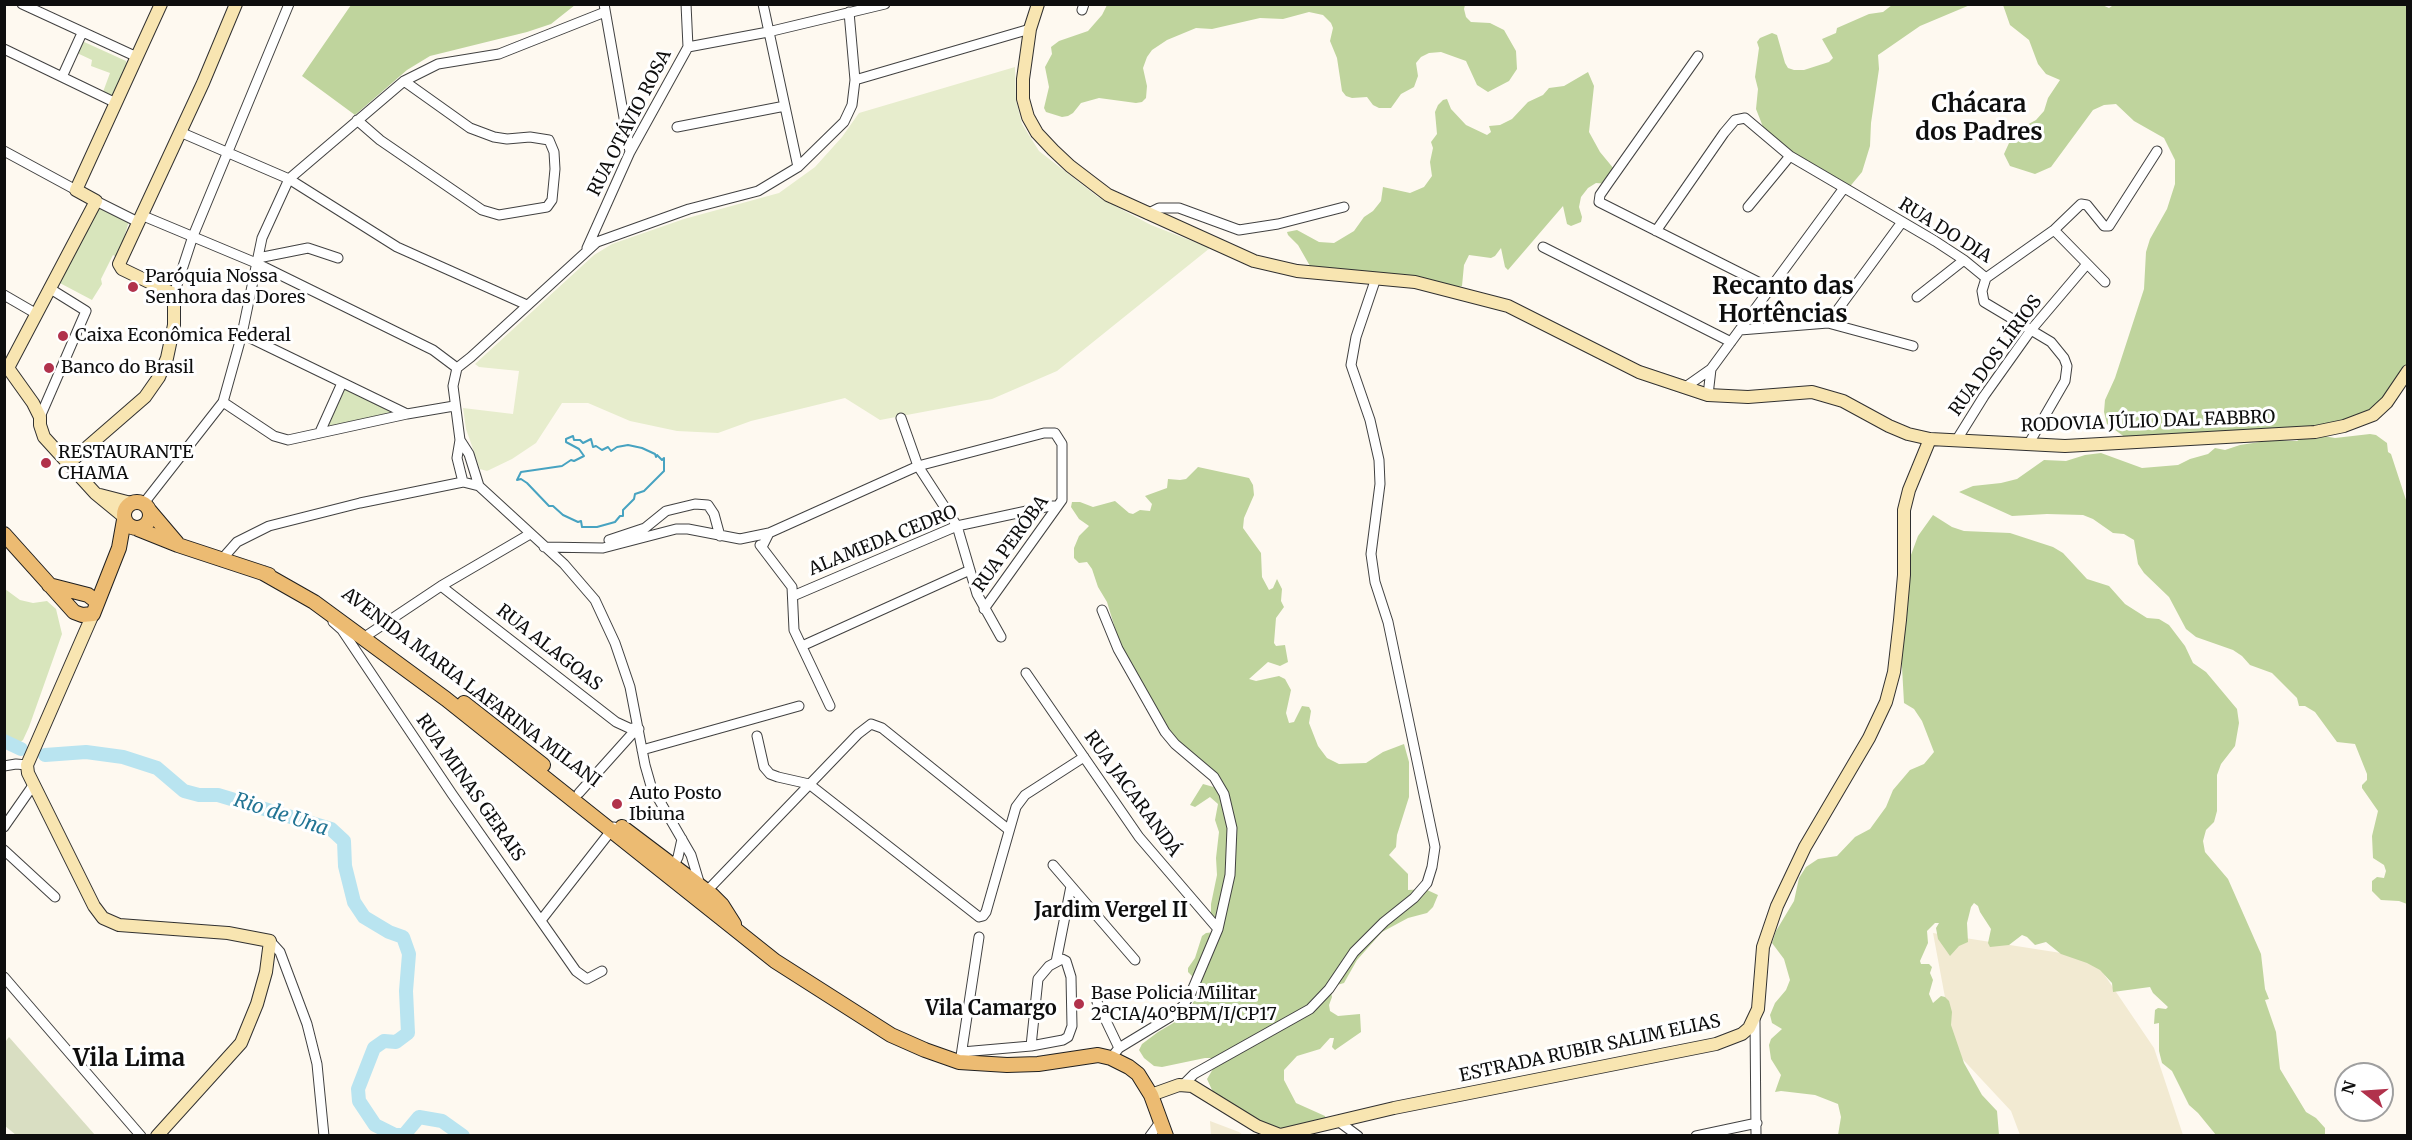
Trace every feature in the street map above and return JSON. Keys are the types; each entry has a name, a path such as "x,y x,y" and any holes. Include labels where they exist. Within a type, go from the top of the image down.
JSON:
{"main road":[{"path":"142,505 150,518 146,525 130,523 95,493 44,437 40,417 7,361 96,201 76,190 161,4"},
{"path":"69,463 145,397 159,376 172,343 174,294 119,267 236,4"},
{"name":"RODOVIA JÚLIO DAL FABBRO","path":"1038,4 1030,29 1023,79 1023,99 1028,117 1037,134 1070,166 1108,195 1254,261 1297,271 1415,282 1508,306 1615,361 1663,382 1708,395 1748,398 1812,392 1843,401 1908,434 1930,439 2065,446 2315,432 2344,426 2373,416 2387,402 2408,371"},
{"path":"1755,1019 1759,1000 1763,947 1777,906 1805,847 1869,738 1888,696 1894,672 1904,575 1904,510 1909,490 1930,439"},
{"path":"95,493 142,505 178,545"},
{"path":"142,505 125,508 130,523 27,765 34,784 94,906 103,918 119,925 228,933 270,942 263,983 241,1043 157,1136"},
{"name":"AVENIDA MARIA LAFARINA MILANI","path":"130,523 178,545 308,588 339,619"},
{"path":"4,534 74,612 82,615 95,608"},
{"name":"AVENIDA MARIA LAFARINA MILANI","path":"263,573 367,636 579,793 614,827"},
{"path":"80,644 73,604 80,593 105,582"},
{"path":"47,584 88,595 95,608"},
{"name":"AVENIDA MARIA LAFARINA MILANI","path":"494,731 614,827 722,905 738,930 775,961 891,1035 925,1050 1007,1065 1038,1064 1115,1053"},
{"name":"ESTRADA RUBIR SALIM ELIAS","path":"1184,1084 1192,1086 1274,1134 1281,1135 1406,1106 1716,1044 1742,1034 1755,1019"},
{"path":"1115,1053 1138,1074 1151,1095 1166,1136"},
{"path":"1151,1095 1184,1084"}],"street":[{"path":"22,4 137,57"},
{"path":"174,294 193,236 289,4"},
{"name":"RUA OTÁVIO ROSA","path":"585,253 630,152 688,47 686,4"},
{"path":"763,4 798,167"},
{"path":"688,47 768,32 885,4"},
{"path":"142,505 223,402 242,334 262,238 289,179 404,81 438,64 498,54 605,8 630,152"},
{"path":"463,482 457,458 460,440 454,406 454,374 457,368 597,243 689,209 758,191 798,167 843,122 852,105 855,81 849,12"},
{"path":"855,81 1030,29"},
{"path":"62,77 82,33"},
{"path":"4,49 116,103"},
{"path":"1698,56 1600,195 1601,204 1770,288"},
{"path":"357,120 380,140 482,210 499,214 547,207 552,200 555,169 552,143 549,140 530,137 507,139 470,128 404,81"},
{"path":"677,127 785,106"},
{"name":"RUA DO DIA","path":"1656,231 1724,133 1740,117 1750,120 1791,156 1964,260 1986,278 2054,230 2084,204 2104,226 2109,226 2157,151"},
{"path":"180,132 289,179 397,247 527,305"},
{"path":"6,154 76,190"},
{"path":"1748,207 1791,156"},
{"path":"1684,388 1711,369 1844,188"},
{"path":"96,201 139,219 193,236 257,261 433,350 457,368"},
{"path":"1147,214 1159,208 1179,208 1239,230 1278,224 1344,207"},
{"path":"1828,322 1902,222"},
{"path":"2054,230 2105,282"},
{"path":"1543,247 1731,342"},
{"path":"257,261 308,248 338,258"},
{"path":"1917,297 1964,260"},
{"name":"RUA DOS LÍRIOS","path":"1956,441 1984,396 2031,330 2087,264"},
{"path":"1184,1084 1194,1074 1310,1009 1329,989 1354,952 1384,922 1414,898 1427,883 1432,867 1435,847 1388,622 1375,582 1371,554 1380,484 1379,460 1370,420 1351,365 1356,337 1376,278"},
{"path":"1986,278 1982,291 1984,302 2052,342 2067,366 2068,374 2028,445"},
{"path":"40,417 86,311 49,288"},
{"path":"4,295 35,313"},
{"path":"1740,330 1828,322 1913,346"},
{"path":"242,334 407,414"},
{"path":"1708,395 1711,369"},
{"path":"320,432 342,383"},
{"path":"223,402 281,439 288,440 454,406"},
{"path":"901,418 918,466 957,526 984,609 1001,638"},
{"name":"RUA PERÓBA","path":"918,466 1049,432 1055,433 1062,444 1062,500 984,609"},
{"path":"460,440 469,454 479,486"},
{"path":"541,545 603,548 676,529 749,538 770,532 918,466"},
{"path":"222,559 237,542 269,526 341,507 463,482 479,486 580,581 595,600 630,687 651,786 697,868 702,892"},
{"path":"541,545 603,542 618,539 645,528 666,511 695,504 708,505 714,514 720,536"},
{"name":"ALAMEDA CEDRO","path":"793,596 957,526 1057,506"},
{"path":"762,547 770,532"},
{"path":"367,636 441,586 530,534"},
{"path":"749,538 762,547 789,582 793,596 792,623 830,705"},
{"path":"802,646 970,570"},
{"name":"RUA ALAGOAS","path":"441,586 616,722 629,728 639,729"},
{"path":"1097,1002 1115,1053 1170,1017 1182,1006 1202,972 1218,929 1226,898 1233,850 1231,819 1224,794 1214,777 1175,744 1165,732 1118,649 1102,610"},
{"name":"RUA MINAS GERAIS","path":"339,619 452,795 581,976 587,979 602,971"},
{"name":"RUA JACARANDÁ","path":"1026,673 1138,837 1218,929"},
{"path":"642,750 799,706"},
{"path":"702,892 858,734 871,724 882,728 1009,830"},
{"path":"579,793 639,729"},
{"path":"757,736 764,767 770,774 809,784 979,917 986,912 1017,807 1025,795 1084,757"},
{"path":"4,766 27,765"},
{"path":"4,827 34,784"},
{"path":"542,919 614,827"},
{"path":"672,870 682,839"},
{"path":"4,850 56,897"},
{"path":"1053,866 1135,960"},
{"path":"1056,962 1071,886"},
{"path":"979,937 960,1057 1031,1046 1063,1040 1071,1033 1070,969 1066,961 1056,962 1044,970 1038,979 1031,1046"},
{"path":"270,942 280,952 307,1024 317,1064 324,1136"},
{"path":"4,976 141,1136"},
{"path":"1755,1019 1756,1136"},
{"path":"1150,1136 1161,1121"},
{"path":"1338,1121 1358,1136"},
{"path":"1696,1136 1757,1123"}],"shaded area":[{"path":"1933,933 2093,958 2154,1048 2183,1135 2020,1135 2011,1111 1955,1051"},
{"path":"1210,1121 1239,1132 1243,1135 1211,1135"}],"green space":[{"path":"2100,4 2109,8 2115,4 2407,5 2408,370 2401,382 2360,421 2310,427 2126,438 2107,424 2104,412 2105,400 2115,378 2144,289 2146,252 2150,239 2167,209 2175,184 2175,160 2164,138 2134,121 2116,104 2104,105 2093,110 2051,167 2035,174 2010,166 2004,154 2014,132 2036,120 2044,111 2048,98 2060,80 2046,74 2038,64 2029,40 2010,25 2003,5"},
{"path":"351,5 575,5 551,24 430,56 407,70 355,115 302,76"},
{"path":"1107,5 1465,5 1466,17 1471,22 1490,23 1504,30 1516,51 1517,69 1509,81 1488,92 1477,85 1466,61 1441,52 1429,53 1416,63 1418,76 1414,87 1401,94 1391,108 1379,108 1373,105 1367,97 1352,98 1346,96 1342,91 1337,58 1330,41 1333,28 1331,23 1323,15 1309,12 1283,19 1260,18 1212,29 1196,28 1167,40 1152,50 1143,68 1147,86 1146,98 1142,102 1099,98 1081,103 1068,116 1062,117 1046,112 1044,108 1049,87 1045,67 1052,54 1051,47 1059,41 1088,31 1102,15"},
{"path":"1892,5 1970,5 1920,26 1878,55 1879,69 1870,146 1862,172 1847,190 1774,141 1765,132 1756,109 1758,89 1755,77 1759,48 1757,42 1760,38 1772,33 1777,35 1788,68 1804,70 1829,62 1833,58 1822,39 1836,33 1837,28 1869,14 1883,12"},
{"path":"82,41 126,61 128,67 114,98 103,92 110,73 91,66 92,60 77,53"},
{"path":"1015,67 1016,100 1022,124 1039,151 1098,197 1151,225 1210,248 1057,371 992,399 880,420 845,398 751,421 718,433 677,431 630,421 588,403 562,403 536,443 512,459 487,471 480,469 466,429 463,408 513,414 519,371 479,367 475,364 594,255 612,244 684,219 779,193 815,167 842,137 859,113"},
{"path":"1588,72 1594,86 1589,132 1600,152 1614,169 1609,184 1596,183 1588,188 1581,197 1579,207 1581,222 1571,226 1567,224 1563,206 1508,270 1505,267 1501,248 1491,258 1469,255 1464,265 1462,286 1458,287 1322,274 1310,266 1298,245 1288,235 1287,232 1297,230 1319,242 1334,243 1354,231 1364,217 1373,211 1381,201 1383,187 1410,193 1424,187 1432,176 1430,162 1433,148 1431,142 1437,134 1435,112 1443,100 1447,99 1451,109 1466,125 1487,135 1491,132 1489,126 1500,125 1512,119 1528,102 1543,95 1549,88 1564,86"},
{"path":"96,204 129,221 118,258 113,255 101,279 102,284 92,300 56,281"},
{"path":"346,387 391,410 390,415 332,427 328,425"},
{"path":"2376,435 2387,443 2388,452 2391,454 2407,503 2407,904 2381,900 2372,891 2372,881 2377,877 2384,878 2386,871 2384,865 2373,858 2372,836 2378,811 2362,788 2367,780 2367,774 2355,744 2337,742 2315,712 2305,706 2299,706 2297,698 2272,673 2250,665 2233,650 2196,637 2186,629 2169,597 2138,564 2134,540 2124,534 2113,533 2083,515 2012,516 1959,492 1973,486 2017,479 2044,460 2066,461 2101,453 2142,468 2178,465 2208,454 2215,448 2225,450 2240,445 2273,440 2297,441 2303,437 2335,438"},
{"path":"1198,467 1249,478 1253,485 1254,495 1244,518 1243,528 1261,553 1262,577 1269,590 1273,588 1277,579 1282,589 1281,601 1284,607 1276,618 1274,643 1276,646 1285,645 1288,662 1280,666 1268,662 1249,679 1256,681 1279,676 1285,679 1291,690 1286,713 1289,723 1294,722 1302,706 1309,707 1311,711 1309,723 1318,746 1327,758 1339,764 1366,763 1383,752 1404,744 1409,762 1409,797 1397,835 1396,847 1389,855 1408,874 1408,890 1425,889 1438,895 1433,907 1427,913 1408,918 1382,932 1357,960 1344,983 1330,987 1332,997 1329,1005 1330,1011 1338,1016 1360,1014 1361,1032 1335,1050 1332,1047 1334,1038 1330,1038 1320,1049 1297,1056 1284,1070 1284,1080 1296,1103 1325,1116 1326,1119 1287,1130 1265,1126 1221,1100 1212,1090 1207,1079 1216,1064 1213,1058 1162,1067 1154,1066 1144,1058 1139,1050 1142,1044 1180,1019 1192,1006 1194,999 1192,988 1196,980 1188,972 1188,968 1195,958 1202,936 1218,929 1211,914 1211,904 1217,875 1219,832 1215,820 1218,804 1210,797 1195,807 1190,805 1203,784 1217,788 1219,785 1170,737 1141,689 1118,638 1107,602 1098,587 1092,569 1087,562 1079,563 1074,558 1074,548 1079,536 1089,526 1079,519 1071,507 1072,502 1080,502 1093,507 1115,501 1129,513 1133,514 1140,510 1150,511 1152,504 1145,496 1167,488 1168,479 1186,479"},
{"path":"1933,515 1952,527 1964,531 2010,533 2053,547 2063,553 2087,579 2109,586 2125,604 2147,618 2159,619 2169,625 2185,646 2193,663 2206,672 2237,709 2239,723 2235,746 2221,764 2217,775 2217,811 2214,822 2206,830 2203,841 2205,852 2228,879 2261,954 2265,989 2269,999 2265,1000 2276,1032 2280,1069 2306,1112 2316,1118 2325,1128 2325,1135 2216,1135 2189,1105 2172,1071 2162,1063 2159,1051 2159,1023 2154,1024 2155,1010 2168,1007 2150,987 2113,992 2112,983 2100,970 2061,954 2046,942 2035,945 2022,935 2009,945 1990,947 1988,943 1991,929 1974,903 1967,923 1968,942 1959,946 1950,956 1938,939 1936,928 1939,923 1935,923 1927,931 1928,943 1920,961 1921,964 1929,964 1932,967 1930,973 1933,980 1929,994 1933,1003 1941,996 1949,1001 1952,1012 1951,1025 1964,1063 1982,1095 1997,1111 1999,1135 1838,1135 1841,1117 1838,1104 1815,1095 1775,1092 1781,1075 1771,1059 1769,1045 1771,1039 1782,1029 1772,1023 1770,1015 1790,980 1784,959 1772,943 1776,931 1794,901 1799,878 1806,867 1818,859 1837,856 1855,837 1870,829 1886,807 1893,790 1910,770 1924,764 1934,752 1922,721 1914,709 1904,703 1901,649 1908,563 1918,536"},
{"path":"5,589 20,600 33,603 47,601 56,609 62,634 29,727 23,740 11,750 4,747"},
{"path":"9,1037 95,1135 16,1135 5,1126 5,1042"}],"waterway":[{"path":"573,436 574,440 580,440 583,443 591,439 593,447 596,446 602,450 608,447 611,451 628,445 642,448 662,460 664,458 664,471 644,491 635,494 634,499 623,510 623,516 615,522 597,527 582,527 581,521 578,522 563,515 553,506 549,506 527,483 521,479 517,480 521,472 562,466 584,456 579,449 566,442 566,439 573,436"},
{"name":"Rio de Una","path":"4,741 21,749"},
{"name":"Rio de Una","path":"45,755 86,752 123,757 157,768 184,791 199,795 218,795 331,829 344,841 345,866 354,902 364,917 389,932 403,937 409,954 406,991 408,1033 396,1042 384,1041 374,1048 358,1089 359,1101 375,1125 395,1135 404,1135 419,1117 442,1121 463,1136"}],"place":[{"name":"Paróquia Nossa Senhora das Dores","path":"133,287"},
{"name":"Caixa Econômica Federal","path":"63,336"},
{"name":"Banco do Brasil","path":"49,368"},
{"name":"RESTAURANTE CHAMA","path":"46,463"},
{"name":"Auto Posto Ibiuna","path":"617,804"},
{"name":"Base Policia Militar 2ªCIA/40°BPM/I/CP17","path":"1079,1004"}],"district":[{"name":"Chácara dos Padres","path":"1979,119"},
{"name":"Recanto das Hortências","path":"1783,301"},
{"name":"Jardim Vergel II","path":"1111,911"},
{"name":"Vila Camargo","path":"991,1009"},
{"name":"Vila Lima","path":"129,1059"}]}
